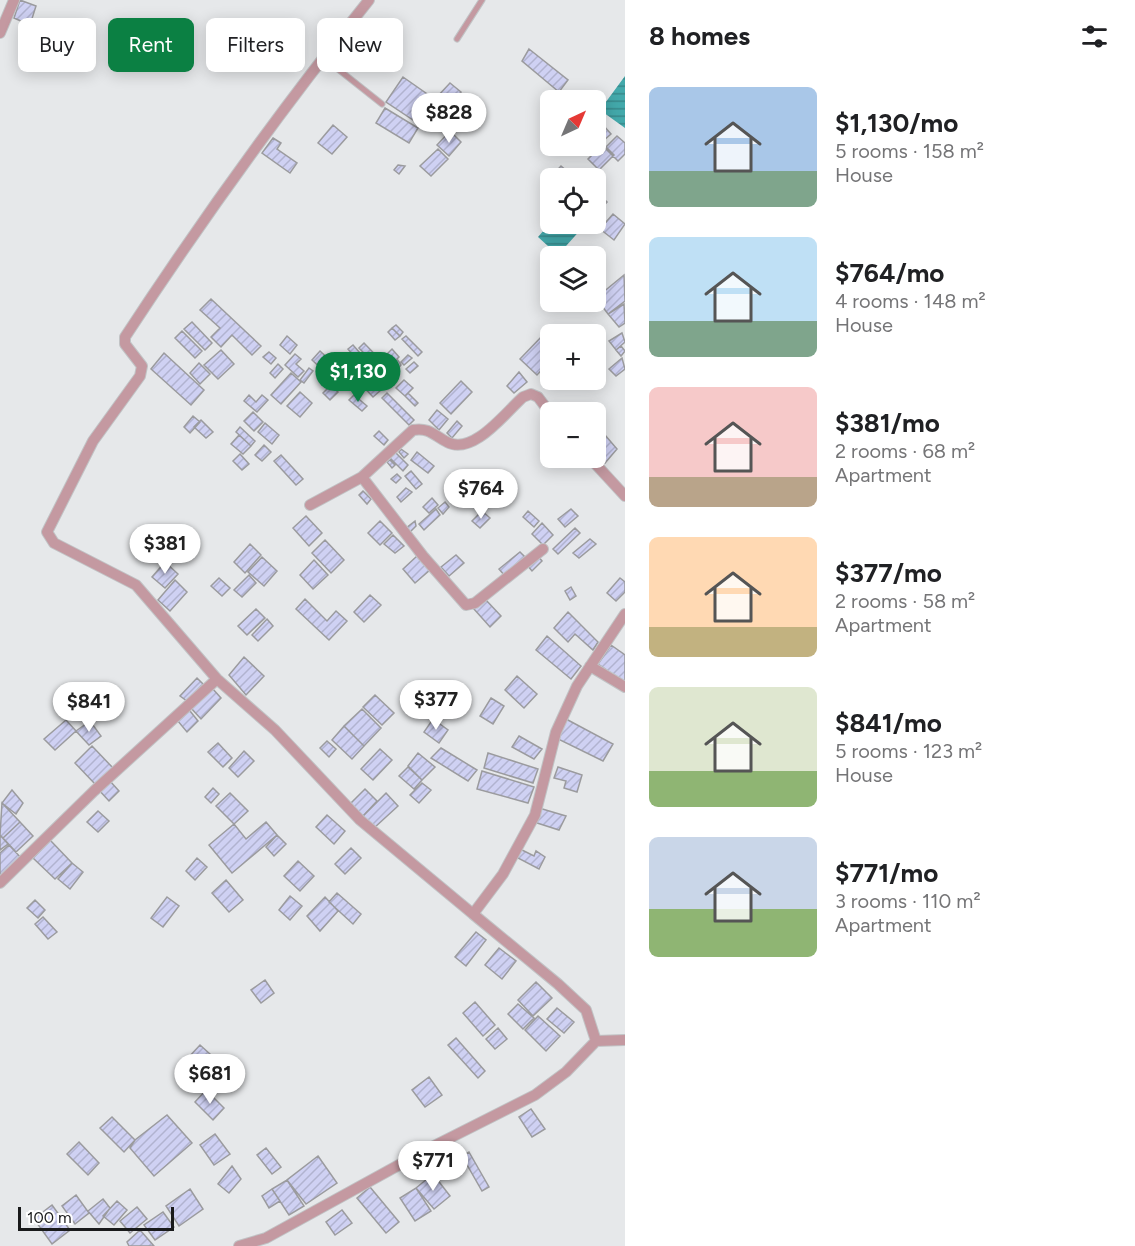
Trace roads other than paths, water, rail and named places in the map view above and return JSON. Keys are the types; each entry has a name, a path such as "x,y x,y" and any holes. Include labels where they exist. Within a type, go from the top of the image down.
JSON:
{"street":[{"path":"0,33 14,0"},
{"path":"355,18 369,0"},
{"path":"317,66 180,254 126,337 125,344 142,366 140,376 93,441 47,532 54,543 136,585 217,680 274,730 360,820 558,984 585,1010 596,1041"},
{"path":"310,505 362,477 413,430 421,428 436,434 447,442 460,446 474,443 523,397 531,394 542,402"},
{"path":"599,468 625,496"},
{"path":"362,477 423,556 466,605 475,603 543,549"},
{"path":"473,914 503,874 535,815 556,732 577,686 625,614"},
{"path":"590,666 625,687"},
{"path":"0,883 93,791 217,680"},
{"path":"239,1246 266,1238 428,1149 535,1095 566,1072 596,1041 625,1040"}],"lane":[{"path":"457,39 482,0"},
{"path":"341,72 382,104"}],"water":[{"path":"625,76 625,128 606,114 606,102"},
{"path":"541,234 577,234 566,246 548,246 538,237"}]}
